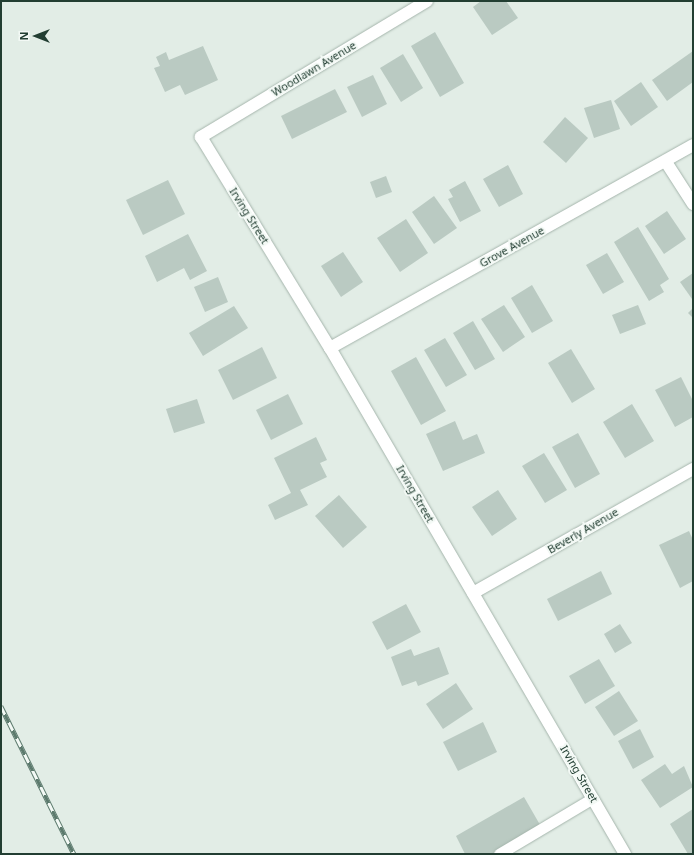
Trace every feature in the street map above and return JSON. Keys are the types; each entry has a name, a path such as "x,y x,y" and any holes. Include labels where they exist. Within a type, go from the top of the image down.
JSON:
{"street":[{"name":"Woodlawn Avenue","path":"201,137 427,1"},
{"name":"Irving Street","path":"201,137 330,348 626,854"},
{"name":"Grove Avenue","path":"330,348 666,162 693,145"},
{"path":"666,162 693,204"},
{"name":"Beverly Avenue","path":"473,593 693,469"}],"lane":[{"path":"499,854 593,798"}],"building":[{"path":"481,1 506,1 518,18 492,35 473,7"},
{"path":"435,32 464,83 440,97 411,46"},
{"path":"203,46 218,80 185,95 180,85 165,92 154,68 160,66 156,57 166,52 169,60"},
{"path":"693,51 693,82 667,101 652,80"},
{"path":"403,54 423,88 401,102 380,68"},
{"path":"373,75 387,104 362,117 347,87"},
{"path":"641,82 658,107 631,126 614,101"},
{"path":"335,89 347,112 292,139 281,116"},
{"path":"611,100 620,129 594,138 584,108"},
{"path":"565,117 588,138 566,163 543,142"},
{"path":"508,165 523,194 499,207 483,179"},
{"path":"386,176 392,192 376,198 370,182"},
{"path":"168,180 185,214 143,235 126,200"},
{"path":"465,181 481,211 460,222 448,199 453,197 449,190"},
{"path":"434,196 457,228 434,244 412,212"},
{"path":"667,211 686,239 664,254 645,226"},
{"path":"406,219 428,253 400,272 377,238"},
{"path":"638,227 669,279 660,285 664,292 649,301 614,242"},
{"path":"188,234 207,271 190,280 184,268 157,282 145,256"},
{"path":"343,252 363,282 341,297 321,266"},
{"path":"607,253 624,282 603,294 586,265"},
{"path":"693,273 693,298 692,299 680,282"},
{"path":"218,277 228,302 205,312 194,287"},
{"path":"532,285 553,321 532,333 511,298"},
{"path":"504,305 525,337 503,352 481,319"},
{"path":"638,305 646,324 620,334 612,315"},
{"path":"234,306 248,328 203,356 189,333"},
{"path":"693,308 693,318 688,313"},
{"path":"473,321 495,359 475,370 453,333"},
{"path":"445,338 467,375 446,387 424,350"},
{"path":"262,347 277,378 233,400 218,370"},
{"path":"571,349 595,389 572,403 548,363"},
{"path":"416,357 446,411 421,425 391,371"},
{"path":"681,377 693,401 693,417 675,427 655,390"},
{"path":"288,394 303,424 271,440 256,410"},
{"path":"197,399 205,423 174,433 166,409"},
{"path":"632,404 654,441 625,458 603,422"},
{"path":"455,421 463,440 477,434 485,453 443,471 426,434"},
{"path":"578,433 600,474 575,488 552,447"},
{"path":"316,437 327,460 320,463 327,477 300,490 308,505 275,520 268,505 291,493 274,458"},
{"path":"544,453 567,490 545,503 522,466"},
{"path":"498,490 517,519 492,536 472,507"},
{"path":"339,495 367,527 343,548 315,516"},
{"path":"689,531 693,540 693,581 680,588 659,545"},
{"path":"601,571 612,594 558,621 547,599"},
{"path":"406,604 421,632 387,650 372,622"},
{"path":"620,624 632,643 615,653 604,634"},
{"path":"439,647 449,674 418,686 416,681 402,686 391,657 411,649 414,656"},
{"path":"599,659 615,686 585,704 569,676"},
{"path":"456,683 473,709 443,729 426,704"},
{"path":"619,691 638,721 614,736 595,707"},
{"path":"483,722 497,752 458,771 443,742"},
{"path":"640,729 654,757 633,769 618,741"},
{"path":"665,764 672,774 684,766 693,787 660,808 641,780"},
{"path":"524,797 543,830 500,854 465,854 456,836"},
{"path":"693,809 693,854 688,854 670,824"}],"railway":[{"path":"1,706 74,854"}]}
